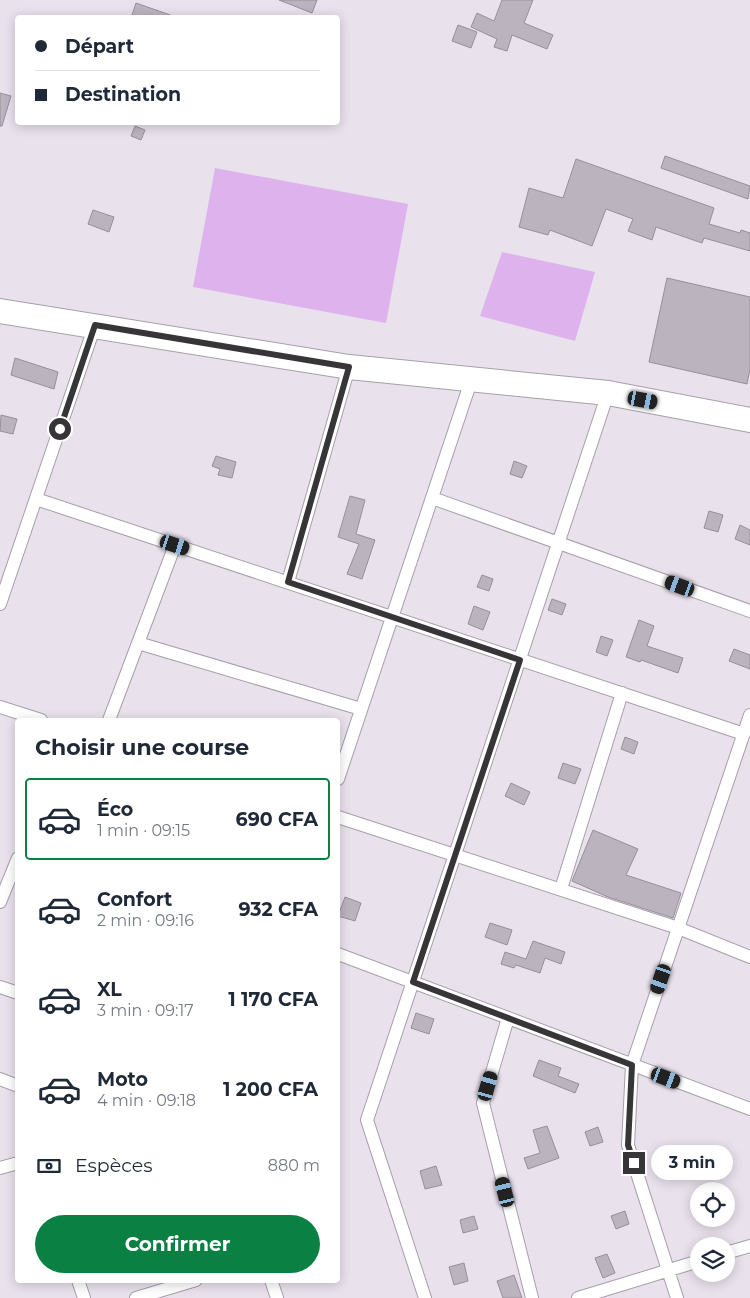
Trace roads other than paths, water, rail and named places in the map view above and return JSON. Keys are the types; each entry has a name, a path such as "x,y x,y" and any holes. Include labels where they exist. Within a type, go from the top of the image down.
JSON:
{"highway":[{"path":"0,311 349,367 608,393 750,420"}],"street":[{"path":"0,604 95,325"},
{"path":"288,582 349,367"},
{"path":"340,773 472,378"},
{"path":"425,1298 367,1120 608,393"},
{"path":"432,498 750,611"},
{"path":"36,499 744,734"},
{"path":"110,718 175,545"},
{"path":"138,643 361,709"},
{"path":"561,889 622,693"},
{"path":"0,707 35,718"},
{"path":"677,1298 628,1145 632,1065 750,715"},
{"path":"340,818 678,928 750,957"},
{"path":"0,902 15,865"},
{"path":"340,955 750,1109"},
{"path":"0,987 15,992"},
{"path":"508,1018 483,1103 532,1298"},
{"path":"0,1079 15,1085"},
{"path":"0,1168 15,1164"},
{"path":"735,1250 750,1246"},
{"path":"578,1298 690,1264"},
{"path":"79,1283 84,1298"},
{"path":"136,1298 188,1283"},
{"path":"272,1283 277,1298"}]}
